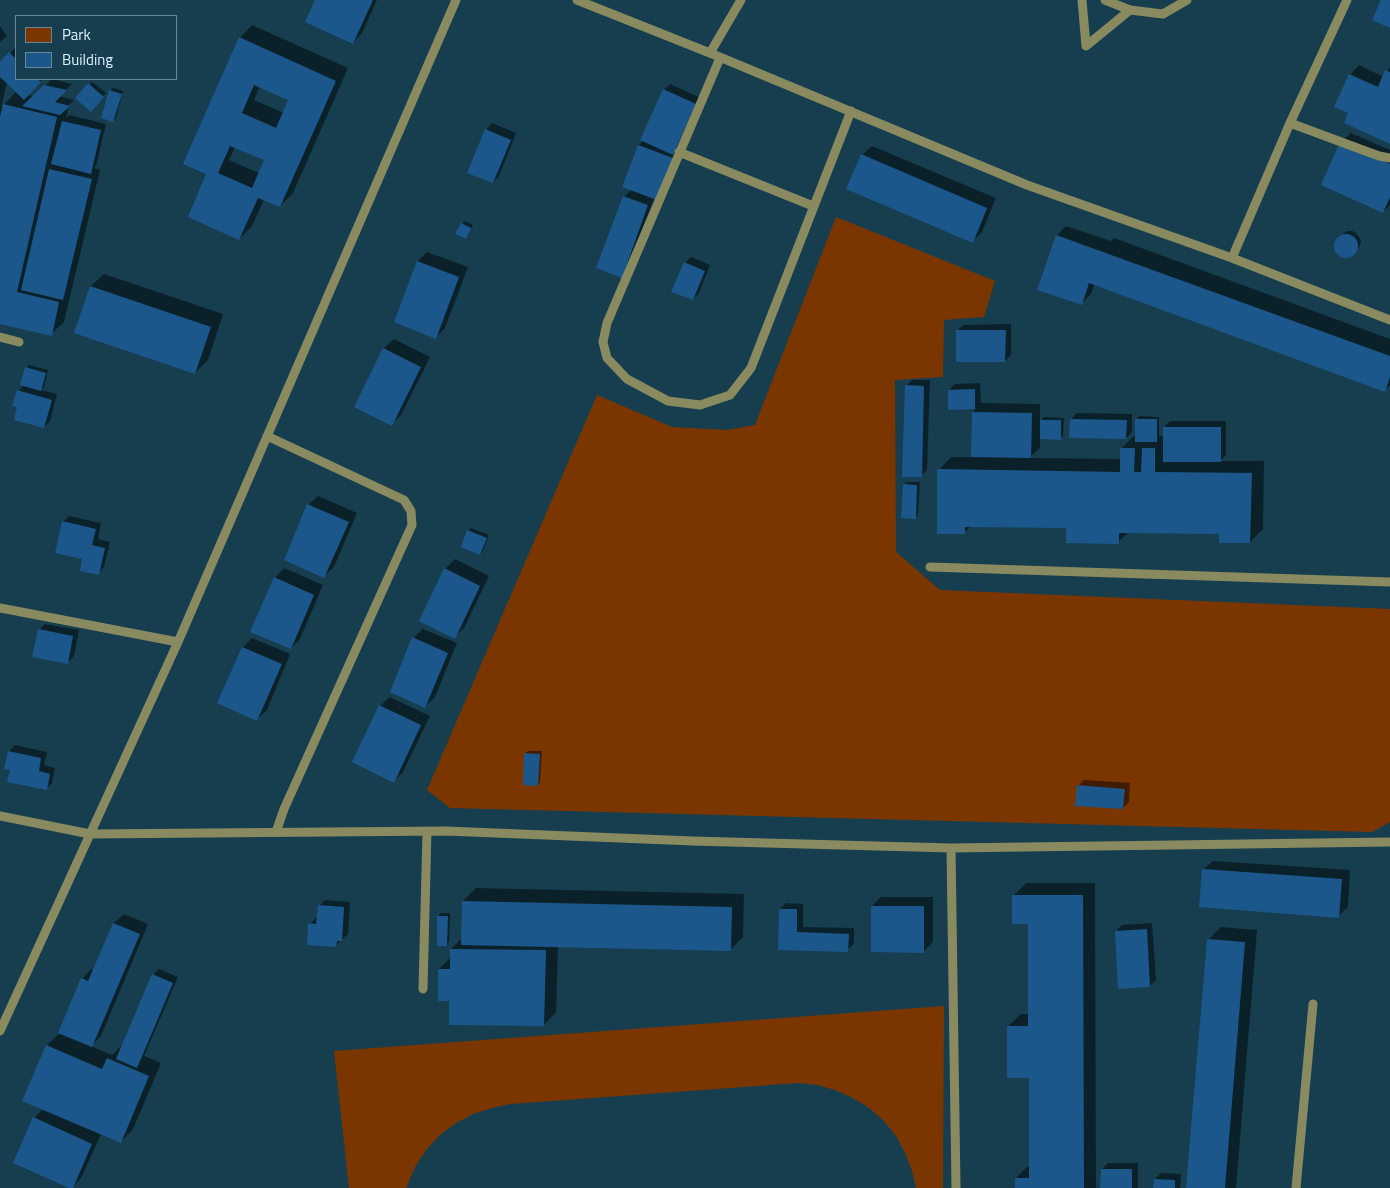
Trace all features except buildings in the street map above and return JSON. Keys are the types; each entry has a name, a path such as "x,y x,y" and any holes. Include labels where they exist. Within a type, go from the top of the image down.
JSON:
{"lane":[{"path":"1,1026 178,642 456,0"},
{"path":"576,0 710,53 1027,185 1232,258 1390,320"},
{"path":"710,53 741,0"},
{"path":"1082,0 1086,46 1130,10"},
{"path":"1105,0 1130,10 1163,14 1187,0"},
{"path":"1232,258 1290,123 1348,0"},
{"path":"720,58 607,323 603,342 607,358 627,379 668,401 700,405 730,395 751,368 851,111"},
{"path":"1290,123 1379,156 1390,158"},
{"path":"679,152 813,206"},
{"path":"0,337 19,342"},
{"path":"267,436 404,500 412,511 412,525 284,809 276,832"},
{"path":"930,567 1390,582"},
{"path":"0,608 178,642"},
{"path":"0,816 90,834 427,831 951,848 1390,842"},
{"path":"423,989 427,831"},
{"path":"951,848 956,1188"},
{"path":"1296,1188 1313,1004"}],"green space":[{"path":"836,217 995,281 984,317 944,320 943,377 895,380 896,552 940,590 1390,609 1390,822 1372,832 450,808 427,790 597,395 672,427 727,430 755,425"},
{"path":"944,1006 943,1188 916,1188 912,1171 896,1136 884,1121 869,1108 835,1090 817,1085 798,1083 511,1104 492,1108 473,1114 456,1123 440,1135 416,1165 406,1188 349,1188 334,1051"}]}
